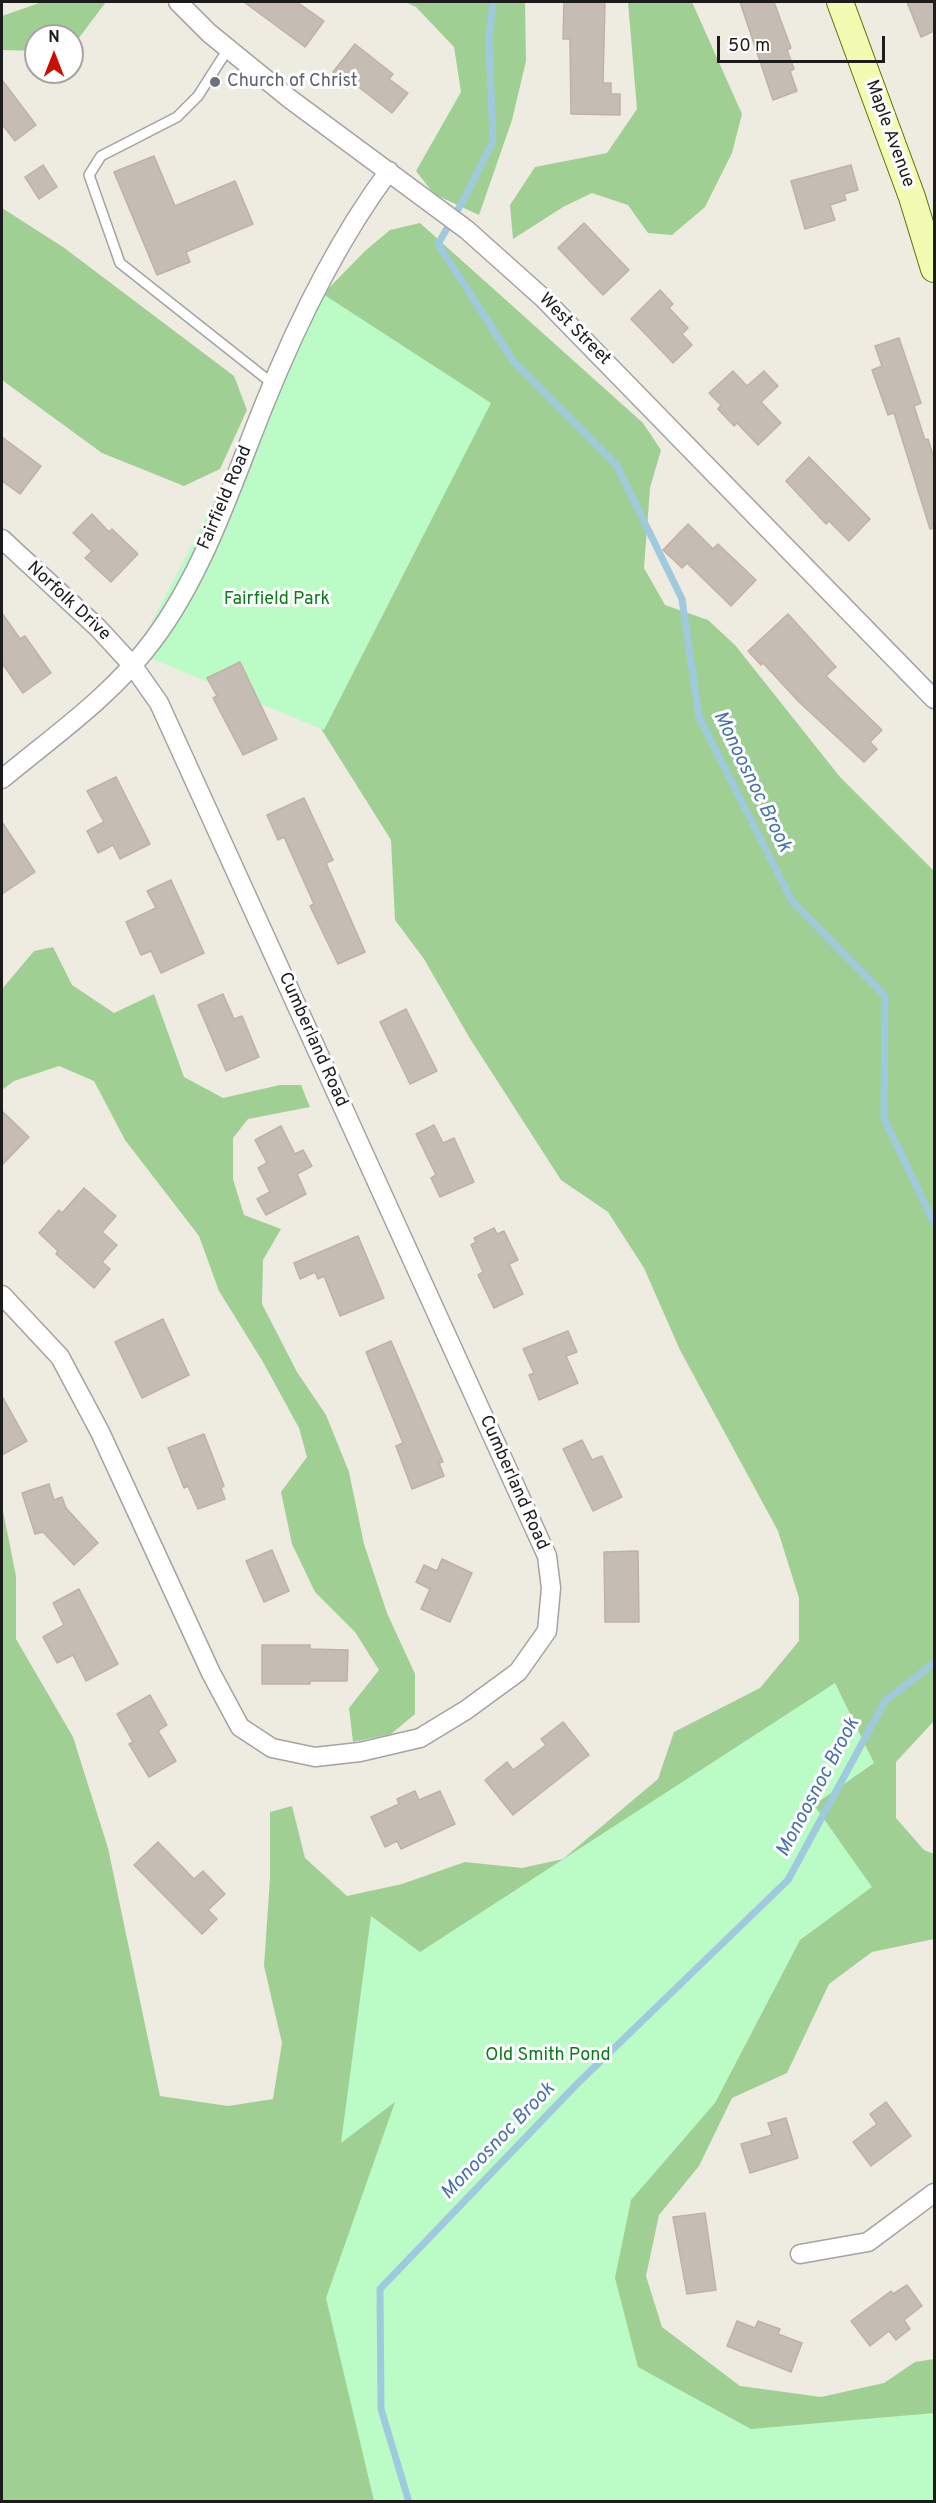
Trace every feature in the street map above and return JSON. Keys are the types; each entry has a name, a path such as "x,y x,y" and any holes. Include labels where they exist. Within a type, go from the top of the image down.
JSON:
{"main road":[{"name":"Maple Avenue","path":"840,2 908,186 934,269"}],"street":[{"name":"West Street","path":"178,2 228,49 290,99 467,230 543,298 934,699"},
{"name":"Fairfield Road","path":"2,779 117,685 156,638 191,579 313,294 350,226 389,171"},
{"name":"Norfolk Drive","path":"2,539 98,628 133,666"},
{"name":"Cumberland Road","path":"2,1295 60,1357 100,1432 211,1673 240,1727 272,1748 315,1756 360,1752 420,1738 466,1710 518,1672 547,1630 551,1588 547,1556 159,703 133,666"},
{"path":"800,2254 868,2242 934,2193"}],"lane":[{"path":"228,49 198,96 177,117 101,156 89,175 120,263 273,384"}],"green space":[{"path":"42,2 106,2 84,31 84,24 24,24 24,51 2,50 2,16"},
{"path":"405,2 525,2 526,61 512,120 479,215 434,194 416,171 461,92 454,47 416,7"},
{"path":"628,2 692,2 742,114 732,153 705,207 672,235 648,233 628,205 592,193 563,207 513,239 510,205 535,167 607,153 637,109"},
{"path":"2,208 63,247 234,376 247,410 220,469 184,486 102,453 2,380"},
{"path":"420,223 643,423 661,450 650,488 644,568 665,605 708,620 735,645 840,777 934,871 934,1721 896,1762 896,1818 924,1850 934,1854 934,1939 872,1952 829,1984 787,2073 732,2098 699,2166 659,2215 646,2276 662,2327 740,2386 821,2397 884,2383 915,2362 934,2359 934,2501 2,2501 2,1506 16,1576 16,1639 73,1737 108,1848 160,2096 228,2106 273,2099 282,2043 264,1966 270,1878 270,1812 292,1806 305,1858 347,1896 402,1884 465,1862 522,1868 563,1859 658,1779 674,1732 760,1688 799,1641 799,1598 778,1531 680,1350 644,1268 608,1212 561,1180 469,1037 424,959 395,920 391,840 266,641 323,294 365,251 390,230"},
{"name":"Fairfield Park","path":"323,294 491,403 324,730 136,652"},
{"path":"53,947 72,985 114,1013 154,994 184,1077 223,1098 280,1085 301,1085 310,1107 248,1119 233,1138 233,1179 244,1215 281,1229 263,1260 262,1304 297,1372 326,1415 349,1472 364,1544 387,1613 415,1674 415,1714 391,1734 353,1742 349,1708 379,1670 355,1632 315,1592 292,1544 281,1492 307,1457 299,1428 263,1362 219,1291 199,1236 125,1140 94,1081 59,1066 14,1081 2,1090 2,989 34,951"},
{"name":"Old Smith Pond","path":"835,1683 874,1763 814,1805 872,1887 800,1940 715,2103 631,2200 615,2278 638,2367 751,2429 934,2413 934,2501 374,2501 326,2298 395,2102 341,2143 371,1916 420,1952"}],"building":[{"path":"244,2 297,2 324,21 305,47"},
{"path":"564,2 605,2 603,83 611,83 611,94 620,94 620,115 571,114 570,39 563,39"},
{"path":"740,2 774,2 791,48 787,50 794,69 790,71 797,91 773,100"},
{"path":"907,2 934,2 934,31 921,37"},
{"path":"355,44 393,74 389,79 408,93 392,113 352,82 350,85 333,72"},
{"path":"2,80 36,125 15,141 2,124"},
{"path":"154,156 175,206 235,181 253,224 186,252 190,262 157,275 114,172"},
{"path":"43,165 57,187 39,199 25,177"},
{"path":"851,165 858,190 844,194 846,200 830,205 835,220 805,229 791,181"},
{"path":"584,223 629,270 603,295 558,248"},
{"path":"660,290 673,304 669,308 688,328 682,334 692,345 673,363 631,319"},
{"path":"899,338 921,403 914,406 925,440 928,439 934,458 934,528 930,529 894,413 888,415 872,370 882,366 875,346"},
{"path":"733,371 747,386 764,371 778,386 761,402 781,423 758,445 737,423 734,426 718,409 721,405 709,393"},
{"path":"2,437 41,466 20,494 2,481"},
{"path":"809,457 870,519 849,541 829,521 826,524 786,481"},
{"path":"92,514 109,532 112,529 138,554 111,582 85,558 92,551 73,533"},
{"path":"688,524 713,549 718,544 756,580 731,606 687,563 682,568 663,550"},
{"path":"2,613 20,639 25,636 51,673 23,693 2,663"},
{"path":"788,614 836,667 826,676 882,730 870,742 877,749 864,762 748,651"},
{"path":"240,662 277,739 243,755 213,698 217,696 207,678"},
{"path":"116,777 150,844 120,859 113,845 98,853 87,831 104,822 87,791"},
{"path":"304,798 333,860 326,863 365,952 338,964 310,906 314,904 284,837 278,840 267,815"},
{"path":"2,822 35,872 2,894"},
{"path":"171,880 204,953 161,973 151,951 141,955 126,922 156,908 147,891"},
{"path":"223,994 234,1019 242,1016 259,1057 226,1071 198,1005"},
{"path":"406,1009 437,1071 410,1084 380,1022"},
{"path":"2,1111 29,1137 2,1165"},
{"path":"434,1125 443,1143 454,1138 474,1182 440,1197 431,1178 436,1175 416,1134"},
{"path":"281,1126 295,1154 303,1150 312,1166 297,1174 306,1194 266,1215 257,1199 270,1192 258,1168 267,1163 255,1140"},
{"path":"84,1188 116,1216 102,1232 117,1245 102,1262 110,1269 94,1288 56,1254 58,1251 39,1233 59,1210 62,1213"},
{"path":"494,1228 497,1234 504,1231 518,1260 509,1264 523,1294 494,1308 478,1275 483,1272 471,1245 476,1242 474,1238"},
{"path":"358,1236 384,1298 340,1316 324,1276 318,1279 315,1272 300,1279 294,1263"},
{"path":"163,1319 189,1375 142,1398 115,1342"},
{"path":"568,1331 577,1352 566,1356 578,1383 539,1400 529,1375 534,1373 523,1349"},
{"path":"391,1341 443,1462 439,1463 444,1476 412,1489 396,1446 403,1443 366,1352"},
{"path":"2,1396 27,1441 2,1455"},
{"path":"204,1434 224,1486 221,1488 225,1499 198,1509 188,1486 184,1488 168,1448"},
{"path":"582,1440 592,1460 602,1456 622,1497 593,1511 563,1449"},
{"path":"49,1484 54,1500 62,1497 66,1508 98,1543 74,1565 43,1532 35,1534 22,1493"},
{"path":"272,1550 289,1591 264,1602 246,1561"},
{"path":"638,1551 639,1622 605,1622 604,1552"},
{"path":"442,1559 472,1573 450,1622 421,1609 430,1589 416,1582 424,1565 437,1571"},
{"path":"79,1589 118,1664 86,1681 73,1655 57,1663 43,1637 64,1625 53,1603"},
{"path":"262,1645 310,1645 310,1649 348,1650 347,1681 262,1684"},
{"path":"150,1695 167,1725 158,1731 176,1761 149,1777 129,1744 133,1742 117,1714"},
{"path":"563,1722 589,1755 513,1815 485,1780 507,1762 513,1770 546,1745 541,1739"},
{"path":"415,1791 419,1800 440,1791 455,1824 401,1849 397,1841 385,1847 371,1817 399,1804 397,1799"},
{"path":"158,1842 194,1879 203,1871 225,1894 208,1910 217,1919 202,1934 134,1865"},
{"path":"886,2102 911,2136 871,2166 853,2142 877,2124 870,2114"},
{"path":"786,2118 798,2158 750,2173 741,2144 772,2135 768,2123"},
{"path":"705,2213 716,2290 687,2294 673,2217"},
{"path":"907,2285 922,2306 904,2320 910,2329 896,2340 889,2331 870,2346 851,2321 891,2291 893,2294"},
{"path":"737,2321 755,2328 758,2321 780,2329 778,2334 802,2343 791,2372 727,2346"}],"waterway":[{"name":"Monoosnoc Brook","path":"493,2 489,39 493,141 438,244 514,362 617,466 682,599 699,717 792,901 885,996 884,1118 934,1223"},
{"name":"Monoosnoc Brook","path":"409,2502 381,2409 380,2289 576,2085 788,1880 885,1701 934,1663"}],"place":[{"name":"Church of Christ","path":"215,82"}]}
